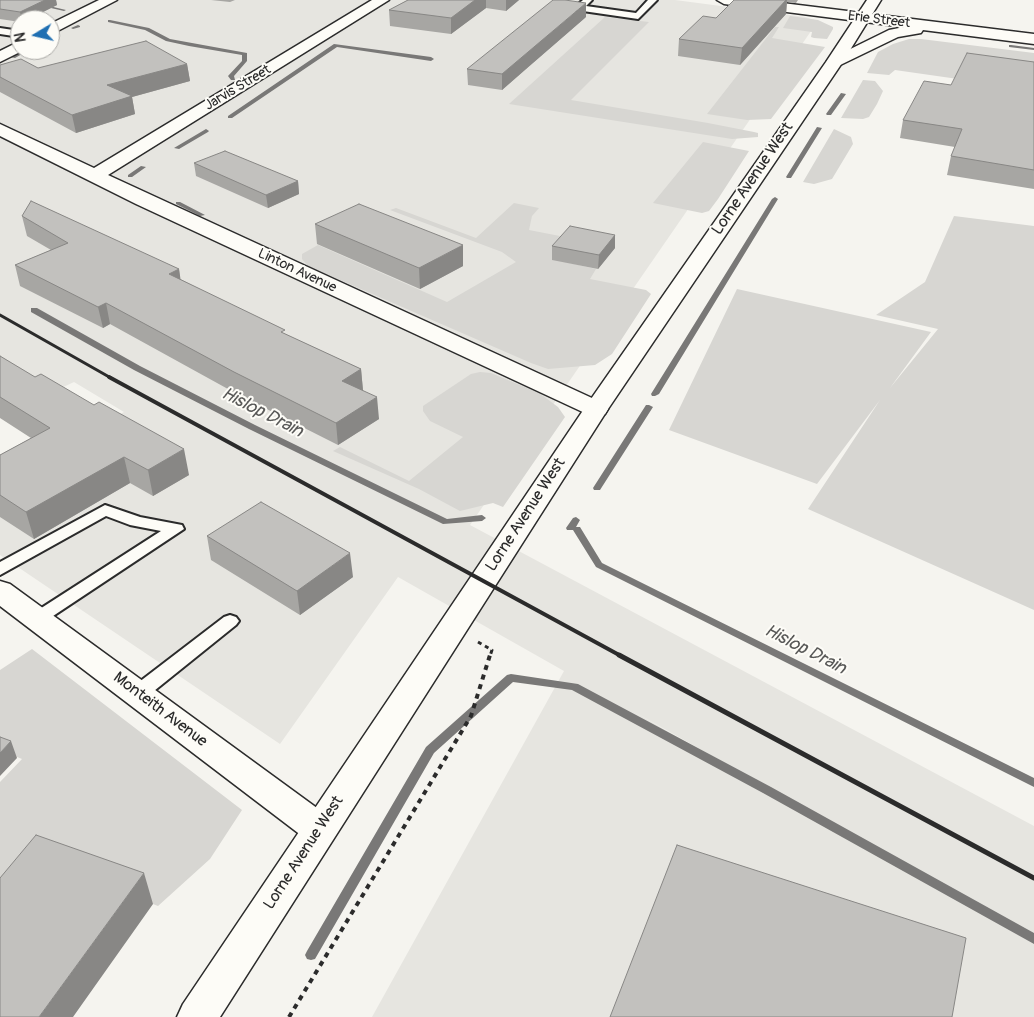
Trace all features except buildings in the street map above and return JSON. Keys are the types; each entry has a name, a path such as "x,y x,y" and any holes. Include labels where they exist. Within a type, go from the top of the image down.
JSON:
{"main road":[{"path":"60,25 110,0"},
{"name":"Jarvis Street","path":"94,176 382,0"},
{"name":"Erie Street","path":"724,0 1034,39"},
{"path":"884,2 983,32"},
{"name":"Lorne Avenue West","path":"197,1017 596,409 863,18 884,2"},
{"path":"834,63 894,33 916,30 983,32"},
{"name":"Linton Avenue","path":"0,129 94,176 596,409"},
{"name":"Monteith Avenue","path":"0,591 320,829"}],"lane":[{"path":"588,0 579,8 638,16 653,0"},
{"path":"0,569 105,510 136,521 176,529 38,618"},
{"path":"137,694 230,621"}],"path":[{"path":"289,1017 471,716 492,650 453,627"}],"shaded area":[{"path":"0,0 675,0 805,17 818,21 470,525 1034,826 1034,938 631,710 1034,944 1034,1017 372,1017 564,671 398,577 280,744 0,555 0,475 124,412 74,382 0,417"},
{"path":"790,16 818,20 833,27 833,29 827,39 814,38 811,37 812,32 783,28"},
{"path":"605,17 649,22 571,100 754,132 758,133 758,137 732,139 509,104"},
{"path":"775,27 779,27 772,38 825,47 771,119 747,120 707,114"},
{"path":"909,39 1034,53 1034,78 960,67 959,69 963,70 958,79 895,70 889,75 867,73 878,52 893,44"},
{"path":"863,80 875,81 883,91 877,104 869,117 863,119 841,118"},
{"path":"834,129 851,137 853,144 832,179 814,184 803,182"},
{"path":"703,142 749,151 709,211 702,213 653,203"},
{"path":"514,203 539,208 532,216 529,230 565,237 552,259 596,269 590,279 646,290 651,294 612,354 595,365 548,369 531,363 308,266 302,259 302,254 318,245 447,302 516,262 502,252 390,210 396,208 476,238"},
{"path":"954,216 1034,226 1034,610 808,509 880,400 817,484 669,430 737,289 931,332 890,388 938,329 876,315 925,282"},
{"path":"480,372 491,373 539,393 558,407 565,417 503,507 493,503 460,511 419,489 333,451 340,447 409,481 463,437 430,421 423,411 423,406 471,374"},
{"path":"32,649 242,810 210,859 158,906 45,861 0,914 0,782 22,759 0,750 0,670"}],"waterway":[{"path":"18,0 64,10"},
{"path":"110,21 147,29 168,40 245,54 244,61 231,76 233,79"},
{"path":"73,28 78,26"},
{"path":"230,117 336,45 431,59"},
{"path":"1011,46 1034,49"},
{"path":"829,114 843,94"},
{"path":"789,177 819,128"},
{"path":"177,148 206,131"},
{"path":"130,176 143,167"},
{"path":"655,394 775,199"},
{"path":"178,203 202,215"},
{"name":"Hislop Drain","path":"34,310 137,368 252,427 446,522 482,518"},
{"path":"597,488 649,407"},
{"path":"570,528 576,520"},
{"name":"Hislop Drain","path":"577,529 599,565 1034,783"},
{"path":"311,955 430,750 511,678 574,687 767,790 1034,939"}],"railway":[{"path":"0,315 111,378"},
{"path":"109,377 621,656"},
{"path":"619,655 1034,878"}]}
